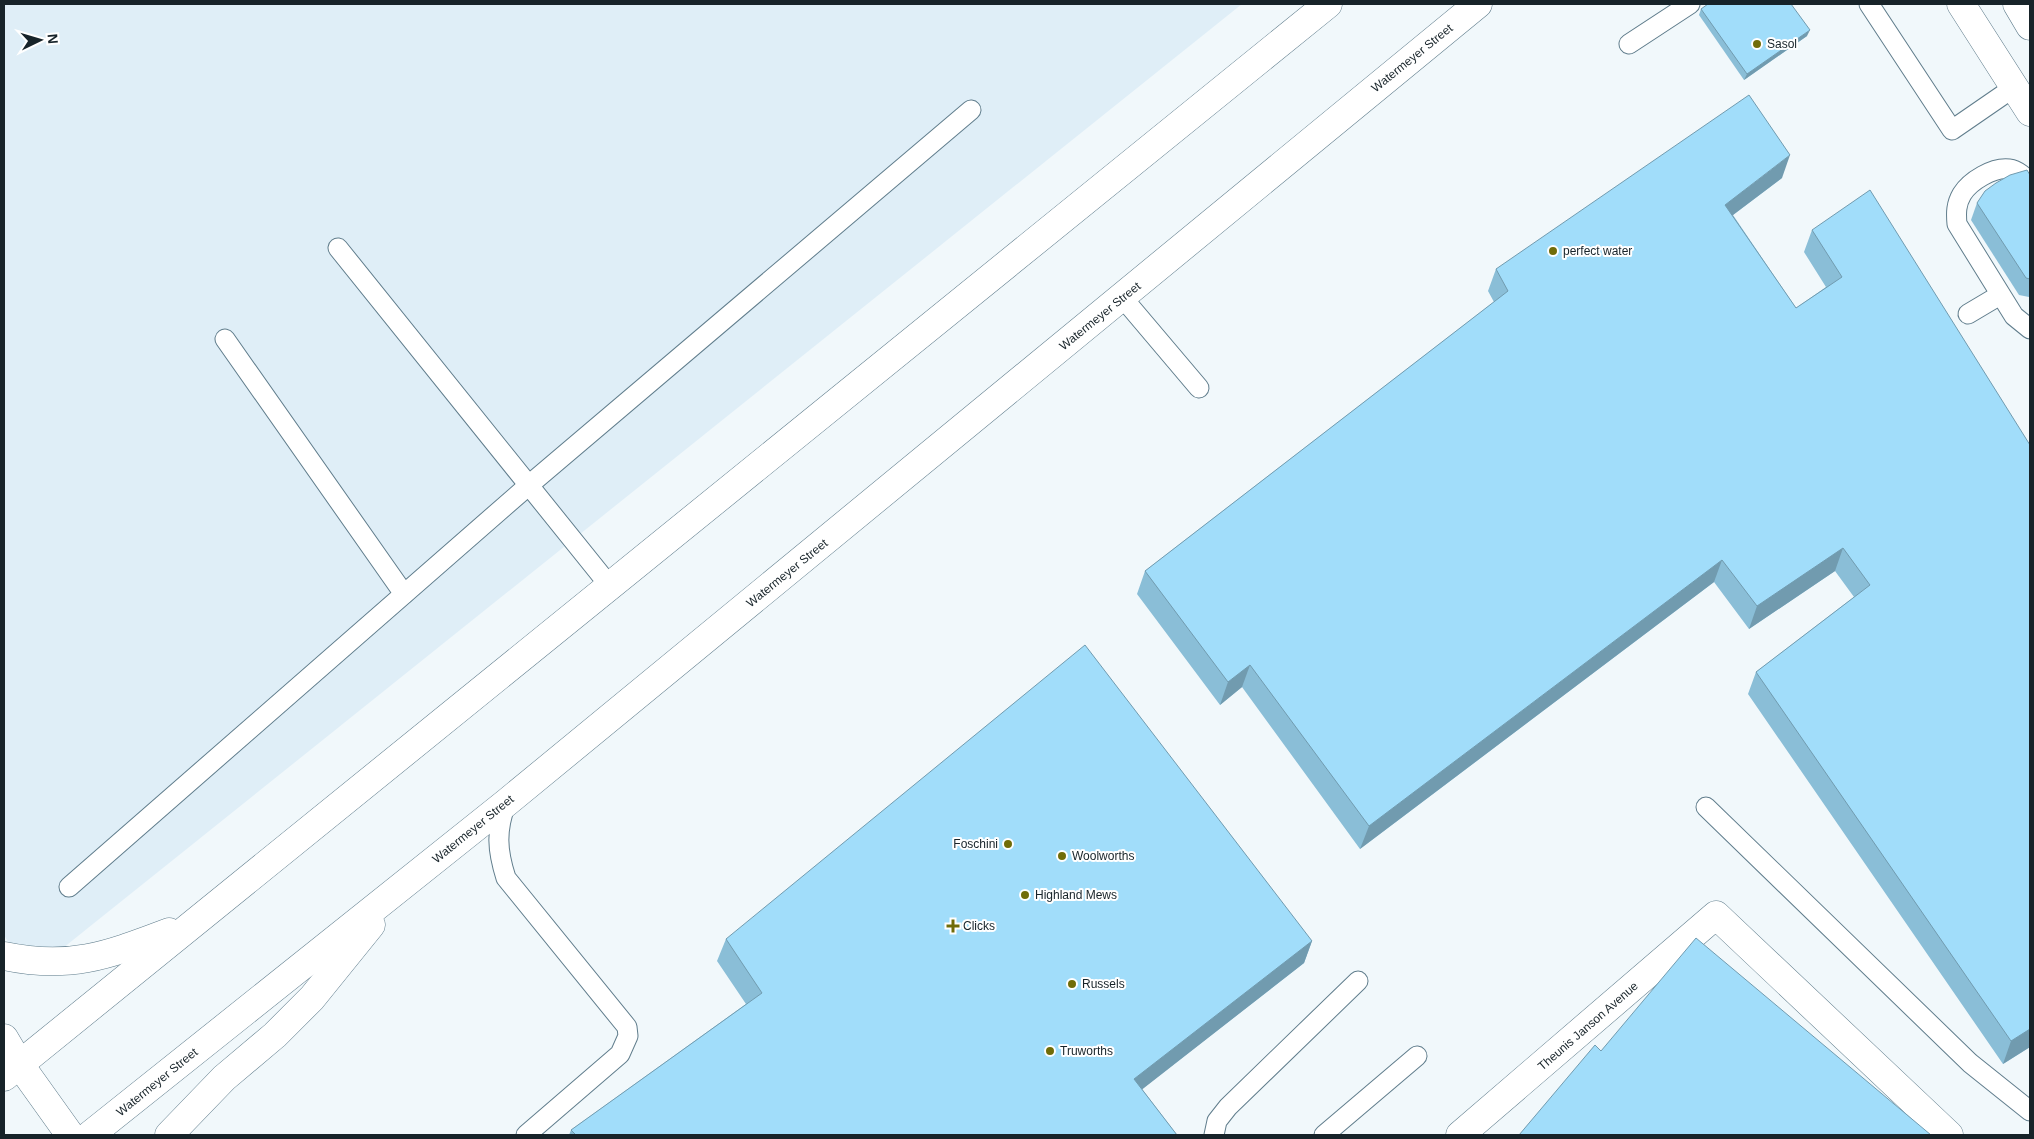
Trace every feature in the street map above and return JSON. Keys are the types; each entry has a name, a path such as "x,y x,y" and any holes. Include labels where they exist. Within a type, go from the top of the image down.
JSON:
{"main road":[{"path":"12,1071 190,924 1328,4"},
{"name":"Watermeyer Street","path":"90,1135 506,803 1478,4"},
{"path":"1961,4 2030,112"},
{"path":"2018,4 2030,26"},
{"path":"169,1135 224,1078 275,1035 312,998 403,885"},
{"name":"Theunis Janson Avenue","path":"1460,1135 1716,915 1949,1135"},
{"path":"4,956 30,961 77,961 109,954 190,924"},
{"path":"4,1038 12,1071 70,1135"}],"lane":[{"path":"1629,44 1690,4"},
{"path":"1869,4 1952,130 2013,88"},
{"path":"69,887 529,485 971,110"},
{"path":"2030,184 2026,177 2009,169 1998,170 1978,178 1962,193 1956,210 1957,224 2000,295 2014,316 2030,329"},
{"path":"338,248 609,585"},
{"path":"1968,314 2000,295"},
{"path":"1122,297 1199,388"},
{"path":"225,339 404,594"},
{"path":"506,803 499,823 500,858 506,878 627,1027 628,1036 620,1054 526,1135"},
{"path":"1706,807 1970,1063 2030,1111"},
{"path":"1214,1135 1217,1121 1228,1107 1358,980"},
{"path":"1324,1135 1417,1056"}],"shaded area":[{"path":"4,4 1242,4 28,976 4,935"}],"building":[{"path":"1708,4 1791,4 1810,30 1747,74 1701,9"},
{"path":"1749,95 1790,155 1725,205 1796,308 1842,277 1812,230 1870,190 2030,445 2030,1029 2011,1041 1756,672 1870,585 1843,548 1757,606 1722,560 1369,826 1250,665 1228,682 1145,571 1508,291 1496,269"},
{"path":"2027,170 2030,175 2030,279 2026,278 1977,203 1985,191 1996,183 2010,175"},
{"name":"Highland Mews","path":"1085,645 1312,941 1134,1079 1177,1135 576,1135 571,1130 762,993 726,939"},
{"path":"1696,938 1931,1135 1519,1135 1595,1045 1601,1051"}],"place":[{"name":"Sasol","path":"1757,44"},
{"name":"perfect water","path":"1553,251"},
{"name":"Foschini","path":"1008,844"},
{"name":"Woolworths","path":"1062,856"},
{"name":"Highland Mews","path":"1025,895"},
{"name":"Clicks","path":"953,926"},
{"name":"Russels","path":"1072,984"},
{"name":"Truworths","path":"1050,1051"}]}
